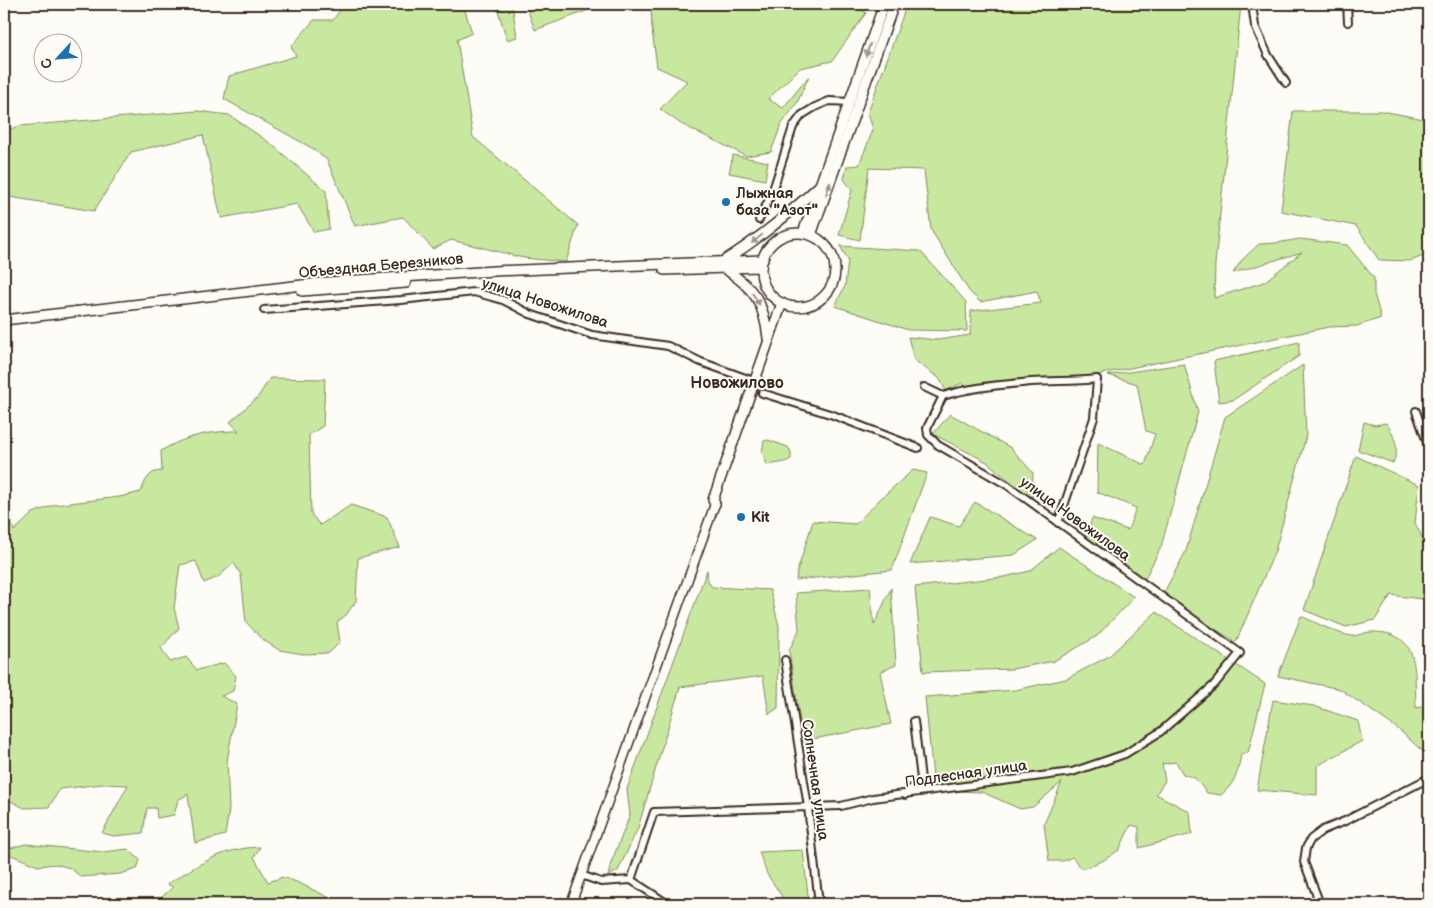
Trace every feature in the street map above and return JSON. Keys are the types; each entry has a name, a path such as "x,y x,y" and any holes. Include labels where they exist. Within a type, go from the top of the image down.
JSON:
{"highway":[{"path":"807,234 820,184 884,4"},
{"path":"807,234 894,4"},
{"path":"768,341 766,316 755,295 724,265 789,214 820,184"},
{"path":"791,234 807,234 824,244 831,254 835,266 832,284 826,294 816,302 799,307 784,304 767,290 762,280 762,264 770,245 780,238 791,234"},
{"name":"Объездная Березников","path":"4,320 328,282 494,271 762,264"},
{"name":"Объездная Березников","path":"4,326 300,291 505,275 724,265"},
{"path":"715,504 713,500 768,341 784,304"},
{"path":"715,504 784,304"}],"main road":[{"path":"571,904 715,504"}],"street":[{"path":"1252,4 1256,26 1268,55 1286,83"},
{"path":"1346,4 1348,22"},
{"path":"759,220 772,193 793,127 802,115 829,100 850,102"},
{"name":"улица Новожилова","path":"264,310 401,300 474,292 503,300 530,314 592,335 668,346 701,362 751,380"},
{"path":"924,387 943,396 956,392 1032,382 1097,379 1094,418 1058,524"},
{"path":"762,393 833,414 918,448"},
{"name":"улица Новожилова","path":"943,396 927,428 928,435 938,445 1007,485 1058,524 1240,653"},
{"path":"1416,411 1429,448"},
{"name":"Подлесная улица","path":"631,880 654,812 840,806 873,798 1072,772 1125,754 1160,732 1214,685 1240,653"},
{"name":"Солнечная улица","path":"785,660 808,807 819,904"},
{"path":"905,795 921,779 914,721"},
{"path":"1320,904 1304,862 1306,848 1311,839 1323,830 1345,821 1429,778"},
{"path":"581,875 601,882 631,880 668,904"}],"green space":[{"path":"344,4 463,4 472,33 457,40 473,137 578,225 566,262 524,258 451,240 433,249 403,217 355,226 327,160 310,147 224,99 229,76 296,56 291,47 314,20 333,20"},
{"path":"496,4 512,4 517,37 507,40"},
{"path":"527,4 605,4 535,30 526,6"},
{"path":"651,4 855,4 866,13 832,61 800,68 768,99 783,108 809,76 797,103 781,125 771,152 746,156 681,124 660,109 687,81 657,67"},
{"path":"907,4 1241,4 1215,264 1214,298 1264,282 1302,252 1233,273 1242,260 1259,244 1300,239 1347,245 1374,278 1374,294 1381,318 1357,326 1329,327 1077,379 1058,377 983,382 970,391 962,383 946,391 939,378 914,360 908,337 938,340 970,335 971,311 1041,303 1037,291 980,302 969,291 931,230 924,170 869,168 860,240 839,235 852,190 844,179 847,166 859,165 873,130 868,112"},
{"path":"197,111 229,115 270,143 326,191 329,229 314,232 297,204 221,218 203,135 131,152 94,211 4,196 4,131 20,126"},
{"path":"1293,111 1382,111 1429,120 1429,254 1410,261 1379,260 1356,226 1281,211"},
{"path":"733,155 768,162 765,180 729,173"},
{"path":"840,246 920,251 966,302 967,331 908,330 835,306 845,286 848,260"},
{"path":"1299,342 1299,356 1233,400 1219,402 1214,361"},
{"path":"1184,364 1198,412 1161,547 1143,582 1084,545 1092,518 1128,530 1136,508 1097,492 1098,443 1145,465 1155,434 1146,431 1137,384 1108,375"},
{"path":"1303,365 1306,436 1275,551 1236,642 1162,596 1186,551 1225,417"},
{"path":"270,378 325,379 323,426 309,435 311,514 320,525 351,505 387,517 400,547 358,558 356,601 346,615 337,622 340,642 329,653 303,654 279,650 262,639 246,622 241,575 234,563 218,577 204,583 196,561 180,565 174,608 179,628 161,648 170,662 186,657 197,670 224,663 236,676 233,691 221,696 237,704 227,761 229,810 225,835 195,843 188,794 178,800 174,815 157,818 156,808 147,808 143,833 114,836 102,833 128,785 102,784 60,789 49,807 24,808 11,801 4,819 4,494 14,531 33,513 54,505 119,497 141,492 150,475 157,471 162,471 161,451 198,435 239,431 230,422 258,397"},
{"path":"950,414 1011,448 1033,473 1032,500 987,462 933,434"},
{"path":"1364,422 1375,425 1386,423 1396,443 1393,463 1358,450"},
{"path":"768,440 788,447 791,452 791,459 767,465 762,452 764,441"},
{"path":"1356,456 1419,485 1415,523 1429,551 1429,600 1391,595 1375,620 1346,627 1304,610"},
{"path":"913,470 927,473 892,570 796,580 813,521 856,524 879,500"},
{"path":"975,502 1037,540 1014,555 910,564 930,517 959,526"},
{"path":"1059,547 1134,597 1097,636 1054,661 1012,669 923,672 915,587 1004,577 1030,571"},
{"path":"707,570 708,581 712,587 770,590 779,626 778,708 769,714 763,676 680,687 638,828 618,871 608,876 611,863 630,815 627,789"},
{"path":"870,588 874,625 891,588 896,665 880,672 891,724 803,741 789,651 799,630 796,593"},
{"path":"1156,612 1265,684 1248,753 1241,754 1236,777 1221,795 1207,793 1195,778 1183,774 1176,762 1162,764 1165,781 1156,794 1190,812 1192,834 1139,848 1139,827 1131,825 1119,850 1104,860 1082,869 1072,857 1063,861 1049,861 1044,824 1062,782 1033,807 1020,809 982,792 953,791 934,787 925,697 1015,690 1066,679 1109,656"},
{"path":"1301,616 1346,635 1354,636 1371,632 1387,633 1399,638 1407,646 1412,656 1414,667 1416,708 1429,705 1429,757 1398,729 1340,689 1278,676"},
{"path":"1273,700 1314,706 1358,721 1362,741 1317,766 1317,795 1257,790"},
{"path":"25,844 103,852 128,849 140,860 137,869 120,874 81,877 70,868 55,864 38,866 4,852 4,850"},
{"path":"260,847 254,857 268,882 283,877 330,898 328,904 154,904 173,887 167,884 200,864 222,854 246,848"},
{"path":"803,850 809,904 787,904 767,874 759,852"}],"place":[{"name":"Лыжная база \"Азот\"","path":"726,202"},
{"name":"Kit","path":"741,517"}],"district":[{"name":"Новожилово","path":"737,383"}]}
